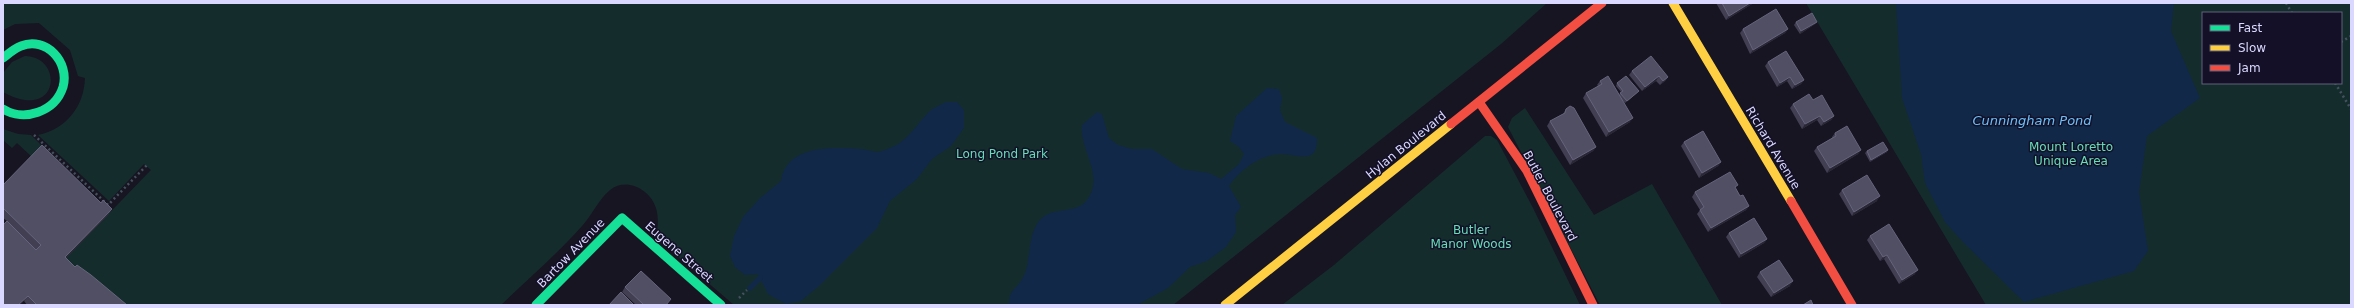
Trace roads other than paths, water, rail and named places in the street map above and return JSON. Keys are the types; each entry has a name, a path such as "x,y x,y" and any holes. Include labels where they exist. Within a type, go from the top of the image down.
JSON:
{"street":[{"name":"Hylan Boulevard","path":"1225,305 1602,3"},
{"name":"Richard Avenue","path":"1673,3 1852,305"},
{"path":"3,58 20,44 40,43 49,47 61,62 64,83 61,95 53,104 37,113 23,116 15,115 3,109"},
{"name":"Butler Boulevard","path":"1479,102 1527,172 1593,305"},
{"name":"Bartow Avenue","path":"536,305 622,218"},
{"name":"Eugene Street","path":"622,218 721,305"}],"water":[{"name":"Cunningham Pond","path":"1896,3 2174,3 2171,31 2200,98 2147,136 2139,192 2148,251 2134,271 2024,302 1963,242 1945,222 1925,183 1921,154 1902,98"},
{"path":"1267,88 1279,89 1282,98 1280,110 1285,122 1317,138 1316,147 1314,153 1310,156 1280,154 1265,157 1251,164 1239,174 1229,186 1241,207 1235,215 1236,232 1226,247 1207,261 1190,267 1168,288 1137,305 1009,305 1011,293 1025,273 1032,235 1039,221 1052,213 1073,209 1080,206 1090,195 1093,186 1092,169 1082,134 1082,125 1097,112 1102,114 1109,138 1118,145 1132,149 1152,149 1182,169 1209,173 1221,179 1239,164 1244,154 1239,147 1230,141 1236,116"},
{"path":"946,102 957,102 964,110 964,128 951,146 932,159 917,179 890,201 877,228 819,286 801,301 786,304 768,294 758,274 745,275 735,267 730,256 734,236 743,217 760,198 781,181 785,169 792,161 801,155 824,149 862,149 878,152 887,149 898,144 930,111"}],"waterway":[{"path":"750,288 760,278"}],"park label":[{"name":"Long Pond Park","path":"1002,154"},
{"name":"Mount Loretto Unique Area","path":"2071,154"},
{"name":"Butler Manor Woods","path":"1471,237"}]}
